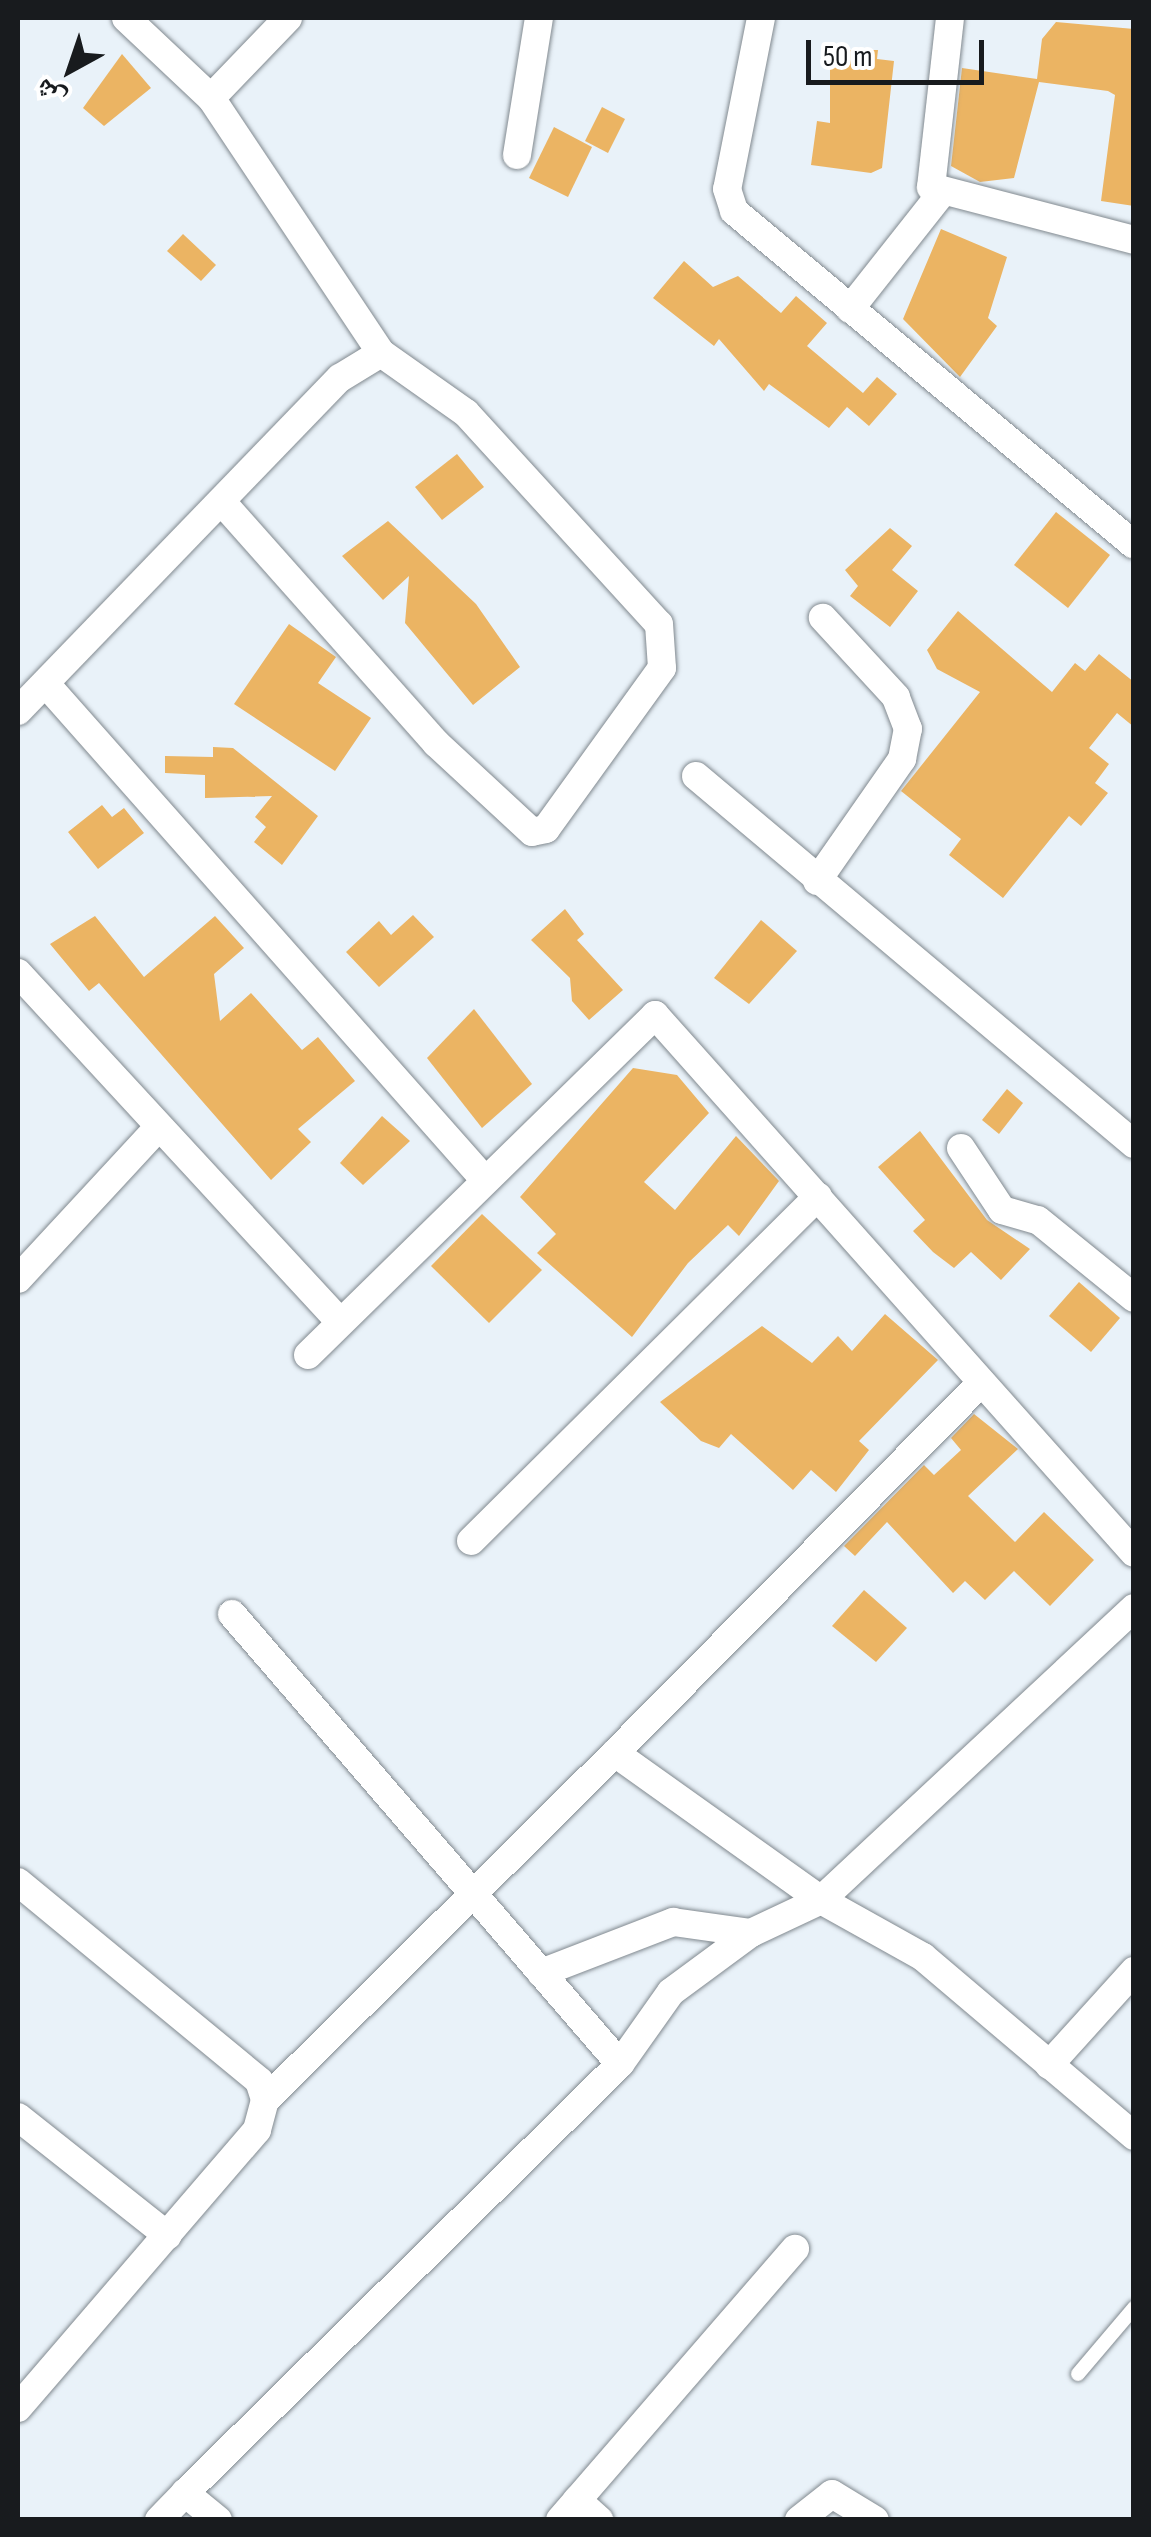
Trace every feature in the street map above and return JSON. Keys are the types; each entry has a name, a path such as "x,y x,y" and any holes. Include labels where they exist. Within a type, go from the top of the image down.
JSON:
{"street":[{"path":"126,18 211,98 382,352 466,413 659,624 662,668 546,829 524,828 436,744 226,505"},
{"path":"211,98 288,18"},
{"path":"516,155 540,18"},
{"path":"761,18 727,197 850,309 1133,544"},
{"path":"950,18 926,170 940,194 1134,240"},
{"path":"850,309 940,194"},
{"path":"18,711 226,505 340,378 382,352"},
{"path":"817,881 902,758 908,729 896,697 823,618"},
{"path":"46,684 484,1178"},
{"path":"696,776 1134,1144"},
{"path":"18,973 340,1322"},
{"path":"308,1355 484,1178 655,1015 1134,1553"},
{"path":"18,1279 158,1128"},
{"path":"962,1148 1002,1210 1038,1220 1134,1298"},
{"path":"471,1541 818,1196"},
{"path":"18,2408 256,2130 265,2100 980,1384"},
{"path":"159,2520 620,2064 672,1992 751,1933 820,1900 1134,1608"},
{"path":"232,1614 620,2064"},
{"path":"614,1753 820,1900 923,1957 1134,2136"},
{"path":"18,1882 259,2082 265,2100"},
{"path":"542,1973 673,1922 751,1933"},
{"path":"1050,2064 1134,1971"},
{"path":"18,2117 168,2236"},
{"path":"599,2520 568,2510 795,2249"},
{"path":"185,2493 218,2520"},
{"path":"798,2520 832,2494 874,2520"}],"lane":[{"path":"1078,2374 1134,2308"}],"building":[{"path":"1056,22 1134,29 1134,206 1101,201 1115,95 1108,91 1039,82 1014,178 980,182 951,166 962,68 1037,79 1042,39"},
{"path":"830,50 878,50 877,59 894,61 882,168 871,173 811,165 817,121 830,123"},
{"path":"122,54 151,88 104,126 83,108"},
{"path":"602,107 625,119 608,153 585,141"},
{"path":"554,127 592,147 568,197 529,178"},
{"path":"941,229 1007,257 988,318 997,326 960,377 903,319"},
{"path":"183,234 216,265 201,281 167,251"},
{"path":"684,261 713,287 738,276 781,313 796,296 827,323 807,346 863,393 877,377 897,394 869,426 847,407 829,428 769,384 764,391 719,339 714,346 653,298"},
{"path":"457,454 484,487 442,520 415,487"},
{"path":"1056,512 1110,555 1068,608 1014,565"},
{"path":"388,521 476,604 520,667 473,705 405,623 409,576 383,600 342,556"},
{"path":"890,528 912,546 892,570 918,591 890,627 850,596 858,586 845,570"},
{"path":"958,611 1052,692 1075,663 1085,671 1099,654 1134,682 1134,727 1117,713 1089,748 1109,764 1095,783 1108,793 1081,826 1069,816 1003,898 949,855 961,839 901,791 980,692 937,669 927,650"},
{"path":"289,624 336,657 318,683 371,718 335,771 234,704"},
{"path":"213,747 233,748 318,816 282,865 254,842 266,827 255,817 272,796 205,798 205,775 165,773 165,756 213,757"},
{"path":"102,805 112,817 124,808 144,833 98,869 68,832"},
{"path":"565,909 584,934 577,940 623,990 589,1020 572,1001 570,978 531,940"},
{"path":"413,915 434,937 379,987 346,952 379,921 391,935"},
{"path":"95,916 144,977 215,916 244,948 214,974 220,1021 251,993 302,1050 318,1037 355,1081 298,1129 311,1142 271,1180 99,983 89,991 50,944"},
{"path":"761,920 797,951 749,1004 714,978"},
{"path":"474,1009 532,1084 482,1128 427,1058"},
{"path":"633,1068 677,1075 709,1113 644,1182 675,1210 736,1136 779,1181 739,1236 728,1225 688,1263 632,1337 537,1253 556,1234 520,1197"},
{"path":"1007,1089 1023,1103 999,1134 982,1120"},
{"path":"382,1116 410,1141 363,1185 340,1163"},
{"path":"920,1131 987,1220 1030,1249 1001,1280 971,1252 954,1268 933,1252 913,1231 925,1220 878,1167"},
{"path":"482,1214 542,1270 489,1323 431,1266"},
{"path":"1079,1282 1120,1318 1091,1352 1049,1316"},
{"path":"885,1314 938,1360 859,1441 869,1450 836,1492 811,1470 793,1490 731,1434 719,1448 701,1441 660,1402 762,1326 812,1363 838,1336 852,1351"},
{"path":"974,1414 1018,1449 968,1496 1015,1542 1044,1512 1094,1560 1050,1606 1014,1571 985,1600 965,1581 953,1593 887,1522 855,1556 844,1546 924,1465 934,1475 961,1450 951,1438"},
{"path":"864,1590 907,1628 876,1662 832,1626"}]}
